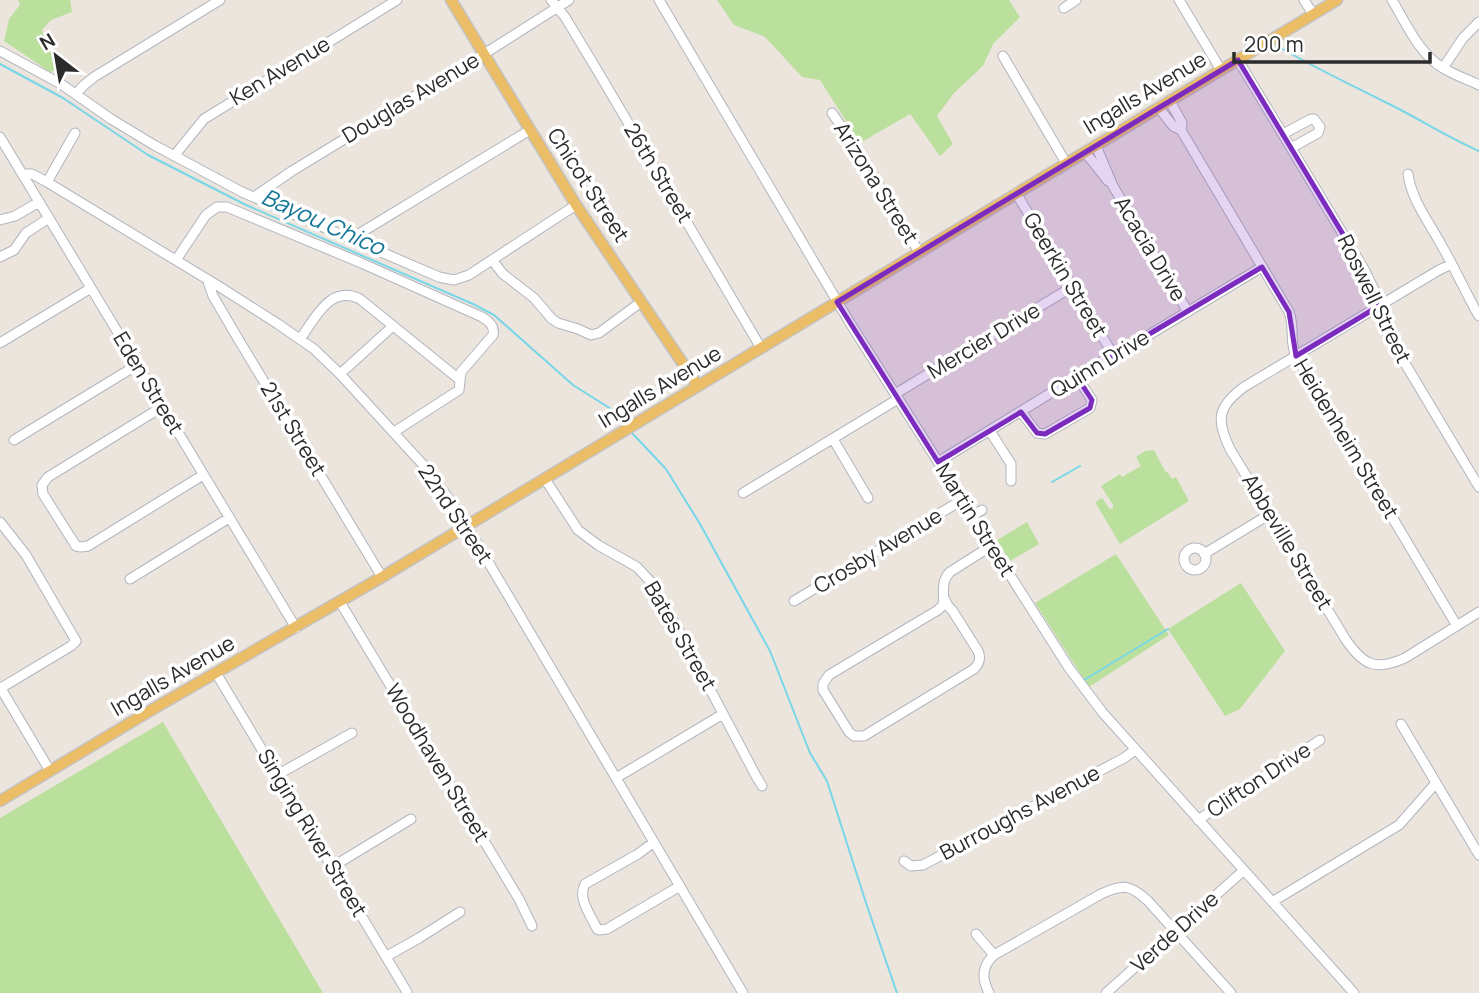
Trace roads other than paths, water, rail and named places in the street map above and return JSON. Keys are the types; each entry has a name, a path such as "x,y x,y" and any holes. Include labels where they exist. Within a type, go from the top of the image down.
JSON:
{"main road":[{"name":"Chicot Street","path":"452,0 576,205 698,386"},
{"name":"Ingalls Avenue","path":"2,795 50,771 382,577 1336,0"}],"street":[{"path":"77,93 94,77 220,0"},
{"name":"Ken Avenue","path":"174,156 197,124 204,119 397,0"},
{"name":"Douglas Avenue","path":"254,197 348,136 484,54 554,4 569,0"},
{"name":"Martin Street","path":"659,0 837,302 1069,668 1135,750 1354,993"},
{"path":"1064,8 1076,0"},
{"path":"1179,0 1221,70"},
{"path":"1304,0 1313,14"},
{"path":"1392,0 1419,45 1435,63 1479,85"},
{"name":"26th Street","path":"554,4 597,70 761,348"},
{"path":"1443,68 1462,38 1479,22"},
{"path":"0,51 77,93 111,119 213,177 447,279 461,279 576,205"},
{"path":"1003,57 1066,163"},
{"name":"Roswell Street","path":"1238,60 1364,269 1376,294 1388,335 1479,487"},
{"name":"Heidenheim Street","path":"1170,101 1182,123 1181,130 1289,312 1296,356 1457,626"},
{"path":"1159,108 1173,126 1181,130"},
{"name":"Arizona Street","path":"832,114 857,149 919,252"},
{"path":"1283,134 1311,119 1319,124 1318,133 1291,148"},
{"path":"354,239 530,130"},
{"path":"47,182 75,133"},
{"name":"Eden Street","path":"2,143 296,628"},
{"name":"Acacia Drive","path":"1091,149 1188,312"},
{"name":"22nd Street","path":"22,174 32,174 47,182 300,339 341,374 394,432 437,481 467,526 743,993"},
{"path":"1408,174 1414,199 1479,316"},
{"name":"Geerkin Street","path":"1016,193 1114,356"},
{"path":"0,220 15,216 39,202"},
{"path":"176,260 206,215 217,207 226,206 359,261 482,317 492,325 493,335 461,372 460,387 453,395 394,432"},
{"path":"15,216 26,233"},
{"path":"0,257 14,250 26,233 49,218"},
{"path":"492,260 513,283 534,298 552,319 591,335 598,334 641,302"},
{"path":"1296,356 1452,264"},
{"name":"Quinn Drive","path":"938,463 1262,267"},
{"name":"21st Street","path":"207,279 225,317 382,577"},
{"name":"Mercier Drive","path":"743,493 1072,287"},
{"path":"0,343 91,288"},
{"path":"300,339 330,300 348,295 360,299 460,380"},
{"path":"341,374 393,326"},
{"name":"Abbeville Street","path":"1296,356 1231,397 1221,419 1222,433 1230,449 1350,646 1360,658 1371,664 1392,663 1457,626"},
{"path":"14,440 137,365"},
{"path":"1021,412 1037,433 1045,434 1090,408 1092,400 1077,377"},
{"path":"162,407 48,477 42,485 43,494 76,546 81,547 88,546 203,475"},
{"path":"990,431 1011,464 1012,481"},
{"path":"833,439 868,498"},
{"name":"Bates Street","path":"545,479 573,524 585,537 630,563 650,581 762,786"},
{"name":"Crosby Avenue","path":"794,601 962,500"},
{"path":"972,516 982,510"},
{"path":"1204,554 1270,514"},
{"path":"131,579 229,518"},
{"path":"1,525 26,555 76,641 1,687 50,771"},
{"path":"945,603 825,679 823,690 854,736 864,736 974,670 978,665 978,651 945,603 942,584 950,572 991,546"},
{"name":"Woodhaven Street","path":"340,602 533,926"},
{"path":"1457,626 1479,612"},
{"name":"Singing River Street","path":"216,673 407,992"},
{"path":"616,778 723,714"},
{"path":"1401,724 1479,855"},
{"path":"277,775 352,733"},
{"name":"Clifton Drive","path":"1198,820 1320,740"},
{"name":"Burroughs Avenue","path":"904,861 911,866 923,864 1135,750"},
{"path":"1272,902 1399,824 1436,783"},
{"path":"332,867 411,819"},
{"path":"654,842 582,888 582,896 597,929 607,929 680,887"},
{"name":"Verde Drive","path":"1106,993 1243,871"},
{"path":"989,993 983,973 993,955 1101,894 1120,887 1139,892 1231,993"},
{"path":"387,956 460,912"},
{"path":"976,934 993,955"}],"waterway":[{"path":"1276,45 1479,151"},
{"name":"Bayou Chico","path":"0,64 63,98 148,155 246,205 494,315 573,385 619,414 624,421"},
{"path":"632,433 666,469 700,524 770,651 810,753 827,781 897,993"},
{"path":"1052,482 1080,466"},
{"path":"1084,680 1168,629"}]}
